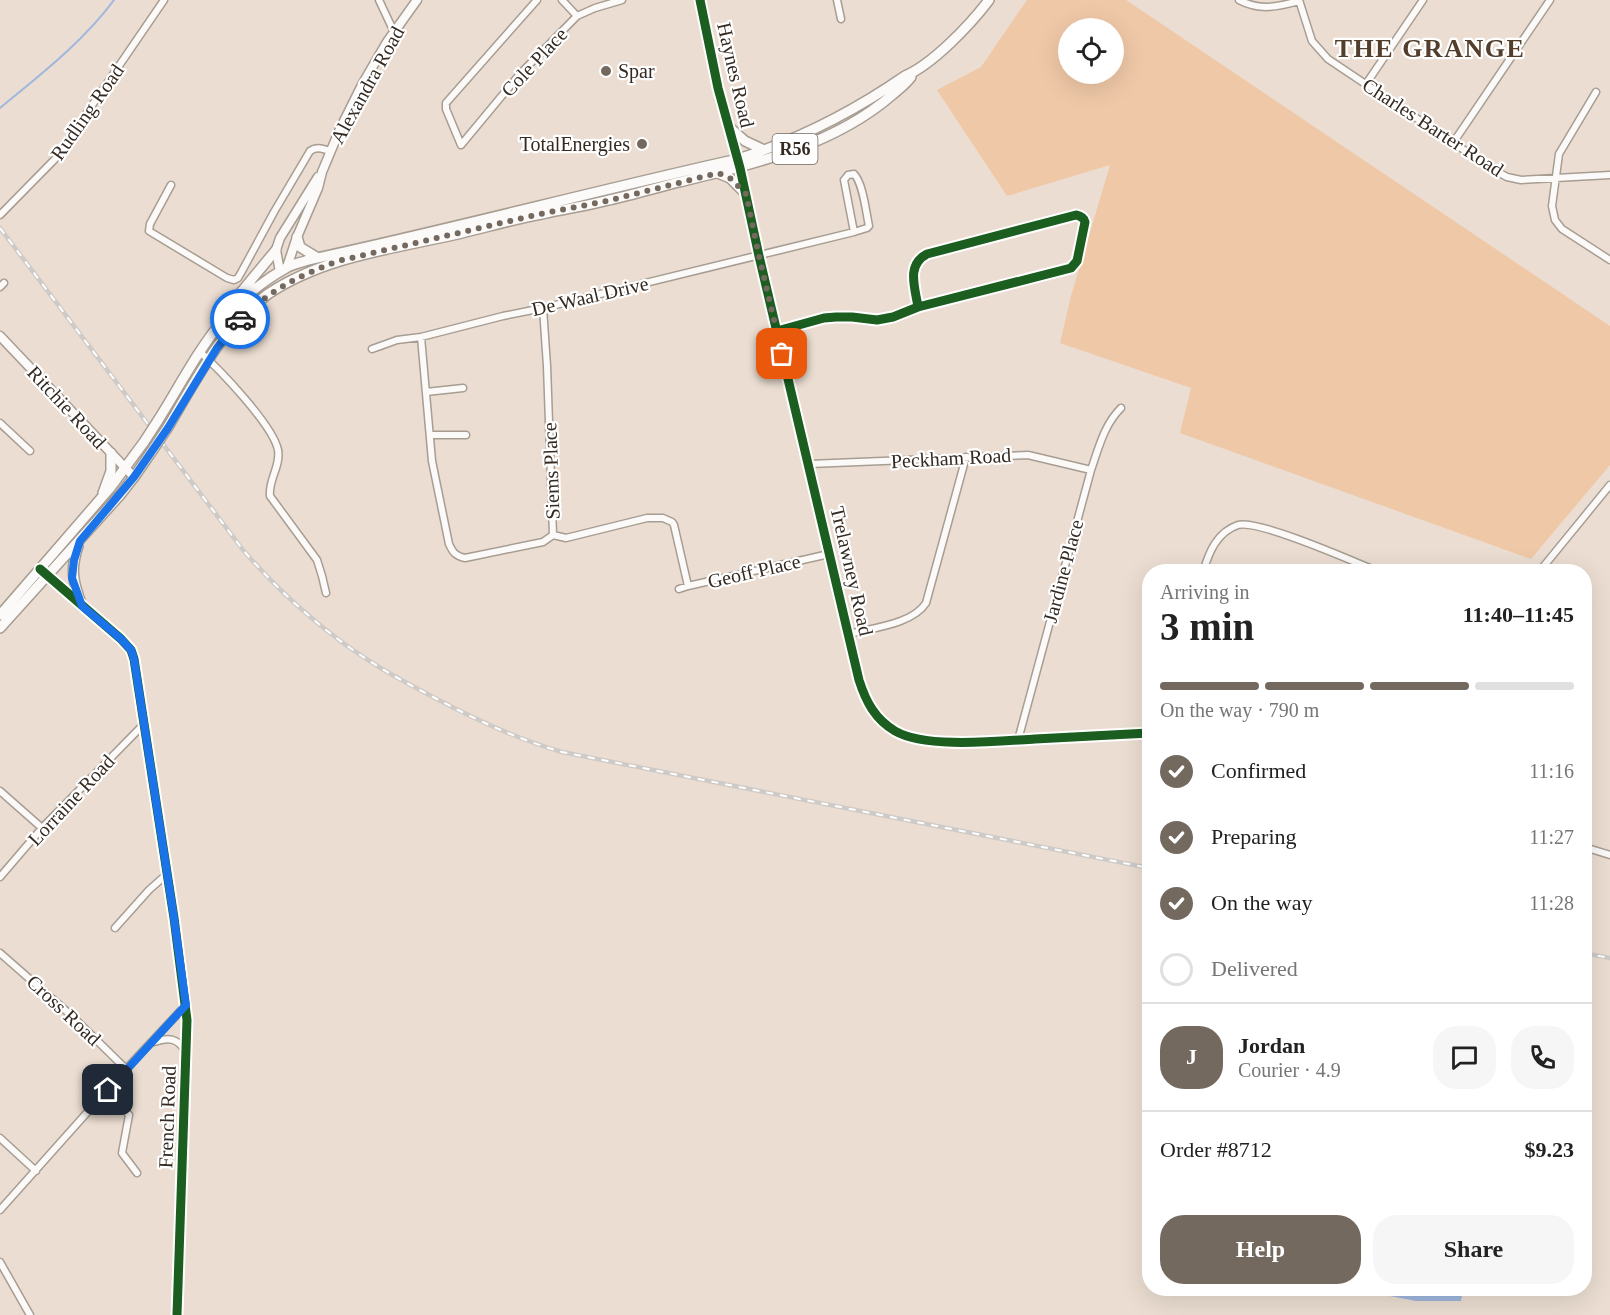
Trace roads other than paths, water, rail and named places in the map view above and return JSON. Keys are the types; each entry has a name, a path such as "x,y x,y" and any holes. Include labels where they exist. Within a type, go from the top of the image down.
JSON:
{"main road":[{"name":"R56","path":"0,628 125,469 157,422 199,351 230,311 264,282 284,271 323,260 607,201 718,173 842,115 914,72 945,47 989,0"},
{"name":"R56","path":"337,257 538,205 739,163 803,146 855,121 879,106 908,81 914,72"},
{"path":"728,126 745,141 764,150"},
{"path":"718,173 730,178 746,194"},
{"path":"297,237 300,247 323,260"},
{"path":"230,311 242,291 276,250"},
{"name":"R56","path":"0,615 80,541 134,477 168,428 209,360 235,324 262,299 314,270 323,260"},
{"path":"279,288 284,271 291,275 314,270"},
{"path":"101,498 111,471 111,453"},
{"path":"80,541 74,560 72,578 82,606"}],"street":[{"name":"Rudling Road","path":"0,215 56,158 164,0"},
{"path":"379,0 394,32"},
{"name":"Alexandra Road","path":"284,271 318,188 330,151 363,83 394,32 417,0"},
{"name":"Cole Place","path":"537,0 446,103 446,109 461,146 520,74 577,16 622,0"},
{"path":"562,0 577,16"},
{"name":"Haynes Road","path":"700,0 728,126 739,163"},
{"path":"837,0 841,20"},
{"path":"1239,0 1262,8 1278,7 1299,1"},
{"path":"1366,84 1423,0"},
{"path":"1453,143 1550,0"},
{"name":"Charles Barter Road","path":"1299,1 1307,30 1316,47 1328,59 1494,170 1521,180 1610,176"},
{"path":"1596,92 1561,149 1552,206 1555,219 1562,229 1610,260"},
{"path":"171,185 150,224 149,231 234,280 242,272 310,151 315,148 330,151"},
{"name":"Trelawney Road","path":"739,163 860,680 866,700 878,717 896,732 915,738 947,741 994,742 1142,733"},
{"name":"Alexandra Road","path":"276,250 283,233 322,172"},
{"path":"854,174 862,192 869,226 854,232 844,180 846,176 854,174"},
{"path":"777,331 824,318 852,316 877,320 893,317 918,307 1071,268 1077,261 1084,219 1076,215 921,257 913,269 918,307"},
{"name":"De Waal Drive","path":"372,349 397,340 421,337 854,232"},
{"path":"276,250 276,257 284,271"},
{"name":"Siems Place","path":"430,435 432,462 449,544 453,553 465,558 545,541 553,535 543,308"},
{"name":"Ritchie Road","path":"0,336 134,477"},
{"path":"421,337 430,435 466,435"},
{"path":"199,351 224,375 254,410 275,443 278,455 270,486 270,496 317,560 326,593"},
{"path":"426,392 463,388"},
{"name":"Jardine Place","path":"1018,740 1091,470 1106,427 1121,408"},
{"path":"0,423 30,451"},
{"name":"Peckham Road","path":"809,464 1028,454 1091,470"},
{"path":"849,634 907,619 922,609 926,603 966,457"},
{"path":"1546,564 1610,485"},
{"path":"553,535 566,538 647,518 667,519 674,525 688,586"},
{"path":"1206,564 1217,540 1237,525 1254,524 1359,564"},
{"name":"Geoff Place","path":"679,589 829,554"},
{"name":"French Road","path":"44,572 121,639 131,650 134,659 186,1005 188,1034 177,1315"},
{"name":"Lorraine Road","path":"0,877 42,828 143,725"},
{"path":"0,791 42,828"},
{"path":"1592,849 1610,855"},
{"path":"115,928 149,890 167,874"},
{"name":"Cross Road","path":"0,953 73,1017 126,1069"},
{"path":"0,1210 186,1005"},
{"path":"151,1043 172,1039 181,1044 187,1055"},
{"path":"108,1090 129,1115 122,1153 137,1173"},
{"path":"0,1138 36,1171"},
{"path":"0,1262 30,1315"}],"water":[{"path":"1390,1296 1462,1296 1461,1301 1416,1301"}],"waterway":[{"path":"0,108 75,44 114,0"}],"railway":[{"path":"0,228 243,550 290,599 341,642 400,679 497,728 562,752 1142,867"},
{"path":"1592,955 1610,958"}],"place":[{"name":"Spar","path":"606,71"},
{"name":"TotalEnergies","path":"642,144"}],"district":[{"name":"THE GRANGE","path":"1430,48"}]}
